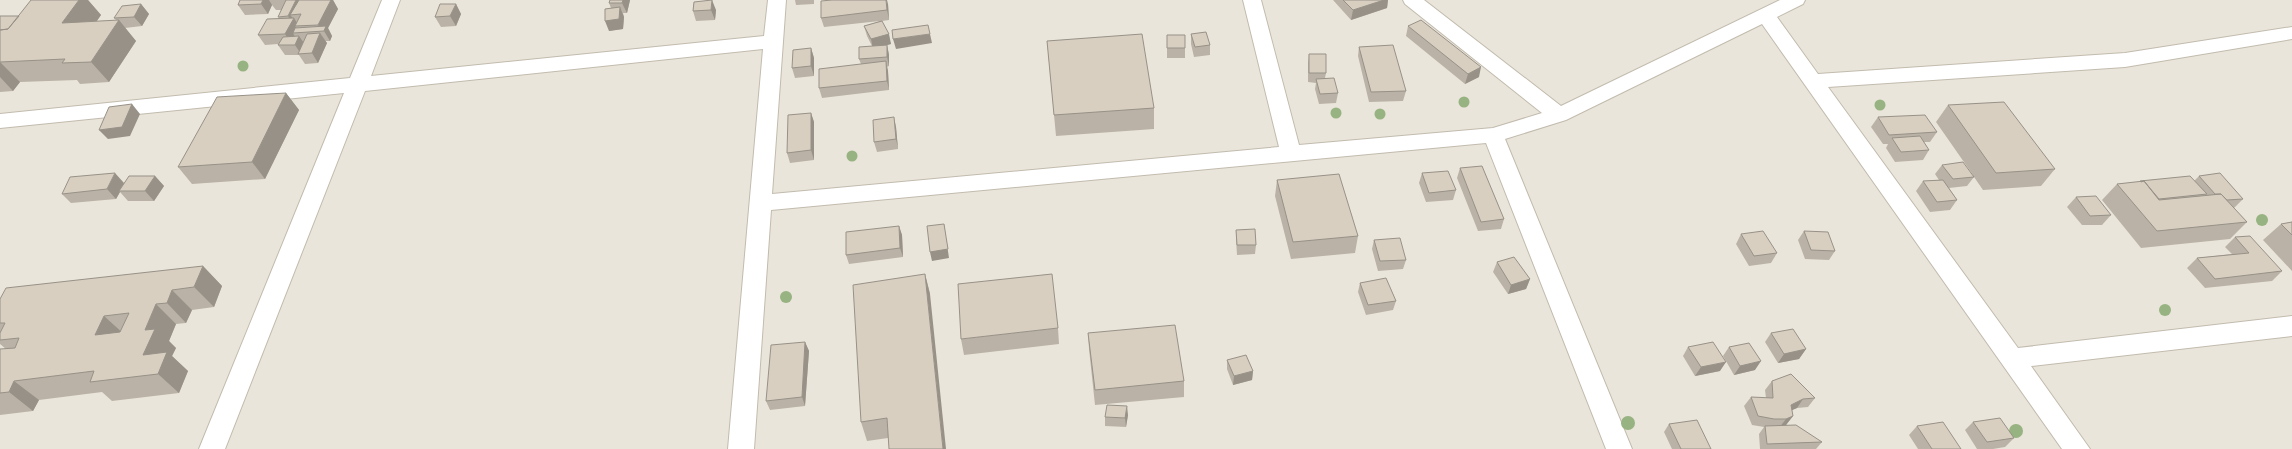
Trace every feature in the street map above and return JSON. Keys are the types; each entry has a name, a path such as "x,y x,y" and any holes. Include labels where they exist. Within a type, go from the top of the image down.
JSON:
{"street":[{"path":"212,449 391,0"},
{"path":"741,449 777,0"},
{"path":"1252,0 1291,155"},
{"path":"1412,0 1559,115"},
{"path":"761,203 1494,135 1559,115 1792,1"},
{"path":"1765,14 2014,358 2077,449"},
{"path":"1813,81 2125,60 2292,33"},
{"path":"0,121 774,42"},
{"path":"1494,135 1619,449"},
{"path":"2014,358 2292,326"}],"shaded area":[{"path":"0,0 2292,0 2292,449 0,449"}],"building":[{"path":"31,0 79,0 62,23 119,20 91,62 62,63 65,59 0,62 0,30 8,29"},
{"path":"240,0 263,0 261,4 238,5"},
{"path":"286,0 296,0 288,16 278,17"},
{"path":"299,0 331,0 318,25 295,26 301,14 290,15"},
{"path":"610,0 623,0 622,3 609,3"},
{"path":"712,0 711,10 693,11 694,2"},
{"path":"886,0 887,10 821,18 821,1"},
{"path":"1343,0 1384,0 1353,10"},
{"path":"141,4 134,17 114,18 122,6"},
{"path":"440,4 456,4 450,16 435,17"},
{"path":"620,7 619,19 605,21 605,9"},
{"path":"0,16 19,16 8,29 0,30"},
{"path":"294,18 285,34 258,35 267,19"},
{"path":"1421,20 1481,67 1468,74 1408,26"},
{"path":"882,21 889,34 871,39 864,26"},
{"path":"928,25 930,34 893,39 892,30"},
{"path":"326,26 324,31 293,33 295,28"},
{"path":"1206,32 1210,45 1195,47 1191,34"},
{"path":"320,33 312,53 298,54 307,34"},
{"path":"1142,34 1154,108 1054,115 1047,41"},
{"path":"1167,35 1185,35 1185,48 1167,48"},
{"path":"299,36 295,45 278,45 283,37"},
{"path":"887,45 887,57 859,59 859,47"},
{"path":"1393,45 1406,91 1371,92 1359,47"},
{"path":"811,48 811,66 792,68 793,50"},
{"path":"1309,54 1326,54 1326,73 1309,73"},
{"path":"886,61 887,81 819,88 819,69"},
{"path":"1334,78 1338,93 1320,94 1316,79"},
{"path":"286,93 252,162 178,167 217,97"},
{"path":"2004,102 2055,169 1996,173 1948,105"},
{"path":"132,104 122,127 99,130 109,107"},
{"path":"811,113 811,150 787,153 788,115"},
{"path":"1925,115 1937,132 1889,135 1878,117"},
{"path":"894,117 896,139 874,142 873,120"},
{"path":"1920,136 1929,150 1901,152 1892,138"},
{"path":"1963,162 1974,177 1953,179 1942,165"},
{"path":"1482,166 1504,219 1481,222 1460,168"},
{"path":"1448,171 1456,190 1429,193 1422,173"},
{"path":"115,173 107,189 62,194 70,177"},
{"path":"2220,173 2243,199 2227,200 2221,194 2215,194 2199,176"},
{"path":"1339,174 1358,236 1293,242 1277,180"},
{"path":"129,176 155,176 145,191 119,191"},
{"path":"2190,176 2207,194 2159,199 2144,181 2140,181"},
{"path":"1943,180 1957,200 1937,202 1923,181"},
{"path":"2144,181 2159,200 2221,194 2247,222 2157,231 2117,184"},
{"path":"2096,196 2111,215 2090,216 2076,197"},
{"path":"2292,222 2292,235 2281,224"},
{"path":"944,224 948,249 930,252 927,226"},
{"path":"899,226 900,248 846,255 846,232"},
{"path":"1255,229 1256,245 1237,245 1236,230"},
{"path":"1763,231 1777,253 1754,256 1741,234"},
{"path":"1804,231 1828,232 1835,251 1811,250"},
{"path":"2250,236 2282,271 2215,279 2197,258 2249,253 2235,237"},
{"path":"1400,238 1406,260 1380,261 1374,240"},
{"path":"1514,257 1530,279 1511,285 1497,262"},
{"path":"203,266 194,287 172,290 167,303 156,304 145,330 155,329 143,355 167,352 158,374 90,382 94,371 14,381 9,392 0,393 0,349 15,348 19,338 0,340 0,333 5,323 0,323 0,299 6,288","holes":["129,313 120,332 95,335 104,316"]},
{"path":"925,274 943,449 889,449 887,418 861,422 853,285"},
{"path":"1052,274 1058,328 961,339 958,284"},
{"path":"1386,278 1396,301 1368,305 1360,283"},
{"path":"1175,325 1184,381 1095,390 1088,333"},
{"path":"1793,329 1806,349 1784,354 1771,333"},
{"path":"805,342 802,397 766,401 771,345"},
{"path":"1713,342 1726,362 1701,367 1688,347"},
{"path":"1749,343 1761,361 1740,366 1729,347"},
{"path":"1246,355 1253,371 1234,376 1227,360"},
{"path":"1791,374 1815,398 1803,399 1791,405 1793,416 1786,419 1774,419 1758,416 1751,397 1773,398 1772,381"},
{"path":"1107,405 1127,406 1125,418 1105,417"},
{"path":"2000,418 2014,438 1987,442 1973,422"},
{"path":"1697,420 1711,449 1681,449 1669,424"},
{"path":"1943,422 1961,449 1932,449 1917,426"},
{"path":"1796,425 1822,442 1767,444 1765,426"}]}
